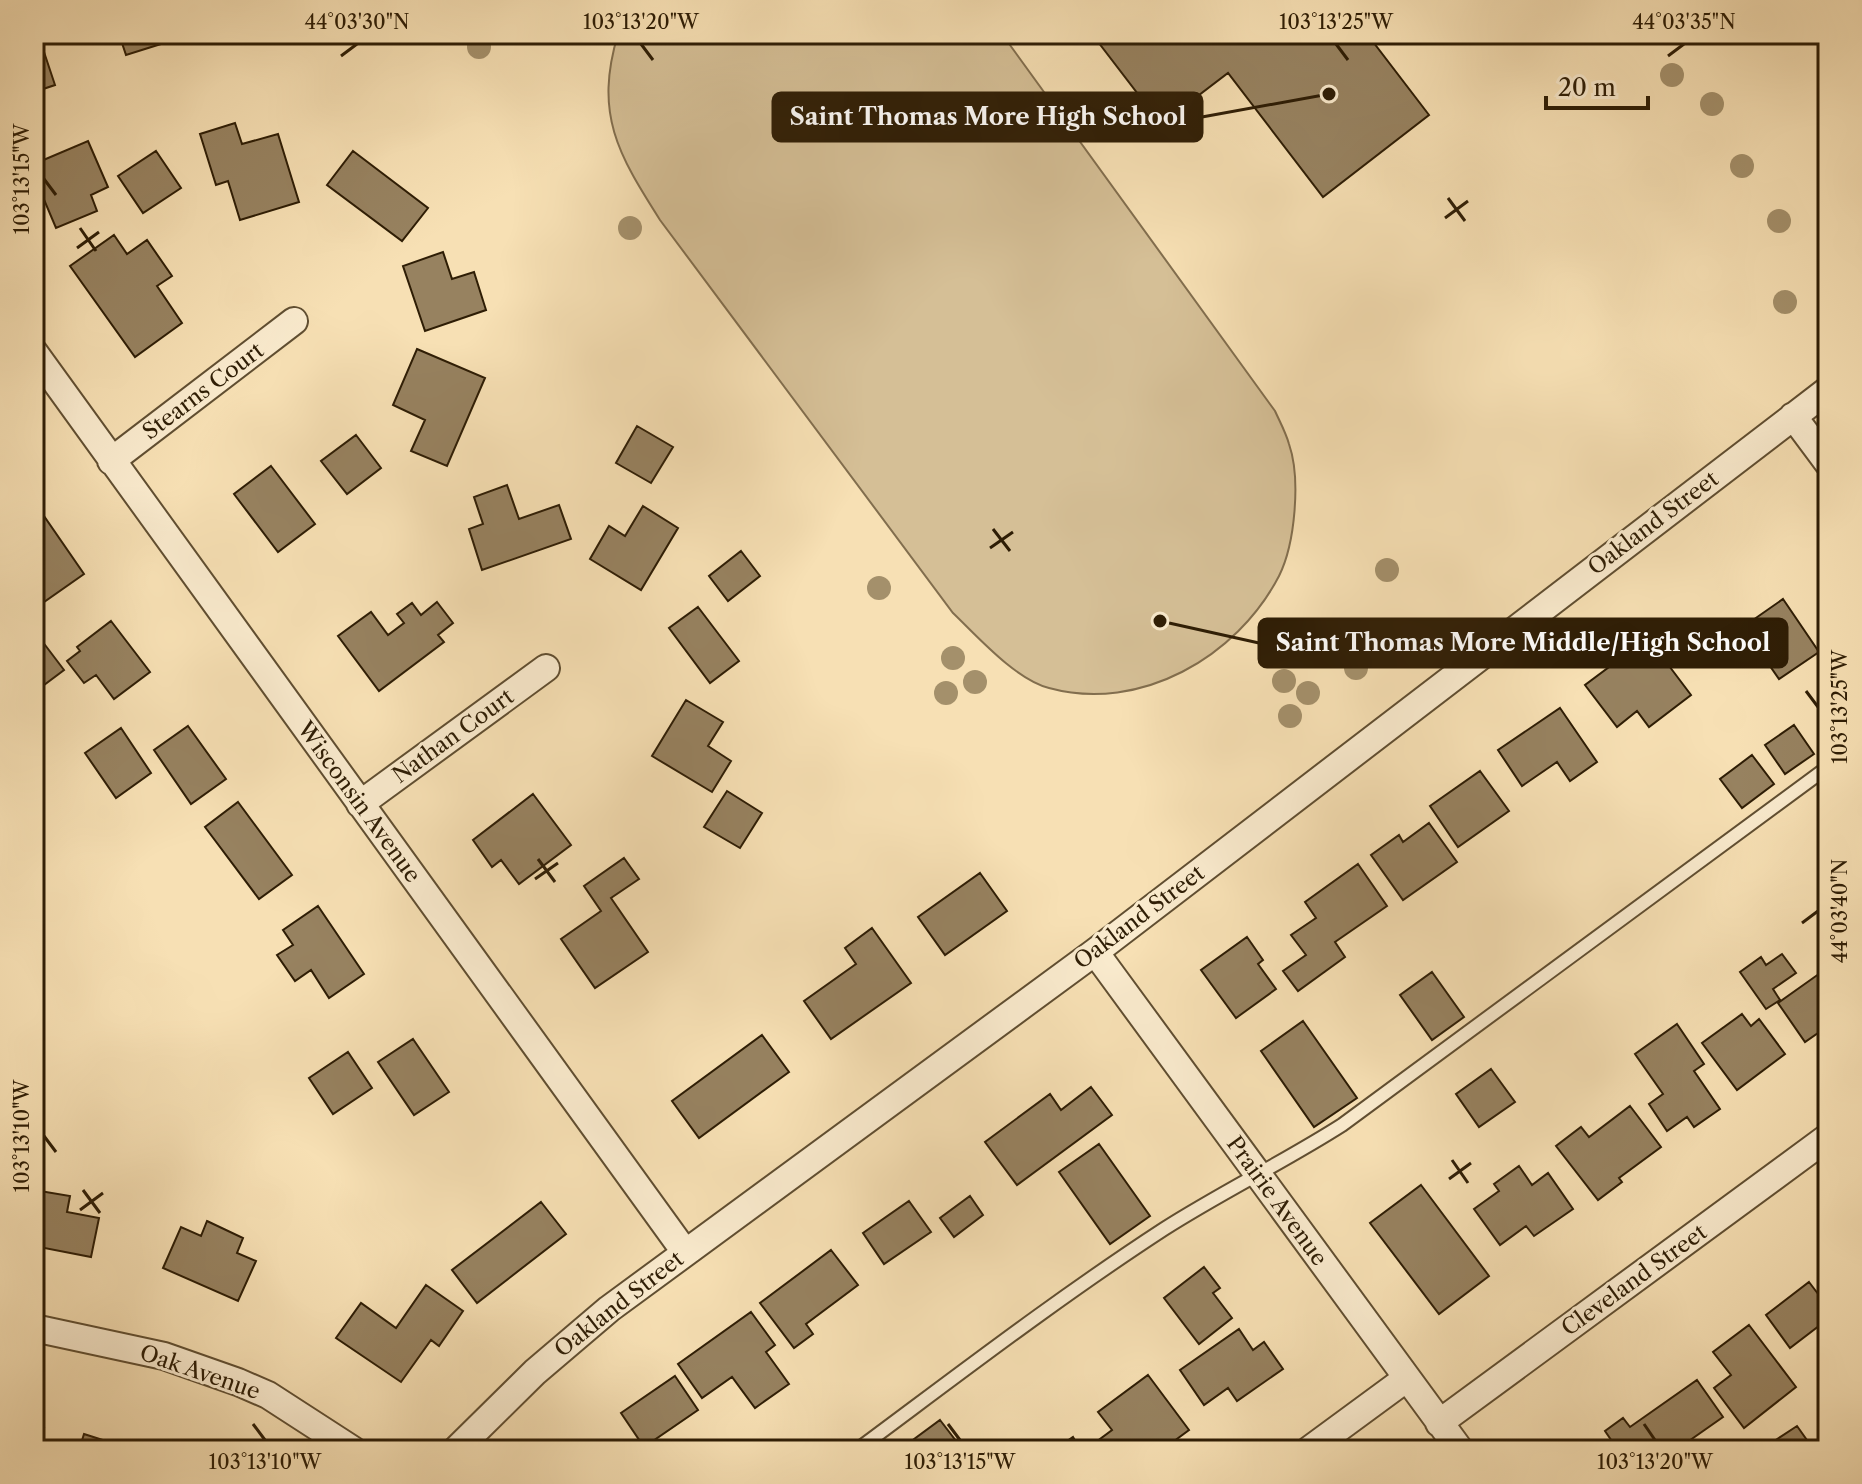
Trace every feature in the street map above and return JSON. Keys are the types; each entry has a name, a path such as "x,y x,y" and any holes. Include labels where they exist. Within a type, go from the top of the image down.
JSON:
{"street":[{"name":"Stearns Court","path":"111,461 294,321"},
{"name":"Wisconsin Avenue","path":"34,352 685,1252"},
{"name":"Oakland Street","path":"456,1450 535,1372 609,1309 1095,952 1828,390"},
{"path":"1793,416 1828,463"},
{"name":"Nathan Court","path":"360,804 546,668"},
{"name":"Prairie Avenue","path":"1095,952 1460,1450"},
{"name":"Cleveland Street","path":"1439,1423 1828,1137"},
{"name":"Oak Avenue","path":"34,1328 164,1356 238,1382 268,1395 353,1450"},
{"path":"1309,1450 1407,1378"}],"lane":[{"path":"857,1450 1063,1297 1229,1189 1342,1125 1828,767"}],"shaded area":[{"path":"618,34 1002,34 1275,411 1286,436 1295,475 1289,547 1279,576 1261,605 1238,631 1212,654 1182,672 1151,685 1117,692 1083,694 1036,683 1010,667 985,645 953,613 645,196 622,153 610,111 611,62"}],"building":[{"path":"34,34 38,34 55,85 34,92"},
{"path":"119,34 161,34 164,43 126,55"},
{"path":"1092,34 1367,34 1429,115 1323,197 1228,73 1161,124"},
{"path":"235,123 242,144 278,134 299,202 240,220 228,181 216,185 200,134"},
{"path":"88,141 108,187 91,195 97,211 56,228 34,176 34,164"},
{"path":"156,151 181,188 143,213 118,176"},
{"path":"353,151 428,208 402,241 327,185"},
{"path":"114,235 127,254 147,240 172,276 157,286 182,323 135,357 70,266"},
{"path":"443,252 452,279 474,272 486,310 425,331 403,266"},
{"path":"417,349 485,378 447,466 411,451 425,420 393,405"},
{"path":"637,426 673,447 651,483 616,463"},
{"path":"356,435 381,468 347,494 321,461"},
{"path":"271,466 315,524 278,552 234,494"},
{"path":"507,485 519,519 559,505 571,539 482,570 469,529 483,524 474,497"},
{"path":"35,503 84,574 44,602 34,586"},
{"path":"643,506 678,528 641,590 590,559 609,526 625,536"},
{"path":"741,551 760,576 728,601 709,576"},
{"path":"1783,599 1819,652 1779,679 1743,627"},
{"path":"437,602 453,623 438,635 444,642 379,691 338,636 371,612 388,635 404,623 397,614 412,603 421,615"},
{"path":"698,607 739,661 710,683 669,628"},
{"path":"111,621 150,672 114,699 96,675 84,683 67,661 80,651 77,647"},
{"path":"39,637 64,670 36,691 34,641"},
{"path":"1648,638 1691,695 1649,727 1637,711 1617,727 1585,685"},
{"path":"686,700 723,722 708,746 731,761 712,792 652,756"},
{"path":"1560,708 1597,762 1570,781 1557,762 1522,786 1498,750"},
{"path":"1794,725 1814,754 1785,774 1765,745"},
{"path":"188,726 226,779 191,804 154,750"},
{"path":"121,728 151,773 116,798 85,753"},
{"path":"1752,755 1774,784 1742,808 1720,779"},
{"path":"1480,771 1509,811 1458,847 1430,806"},
{"path":"727,791 762,813 740,848 704,827"},
{"path":"533,794 571,845 519,884 501,860 492,867 473,840"},
{"path":"238,802 292,875 259,899 205,827"},
{"path":"1429,823 1457,862 1403,900 1371,855 1399,835 1403,842"},
{"path":"624,858 639,879 611,898 648,952 595,988 561,939 601,911 584,886"},
{"path":"1358,864 1387,906 1335,942 1345,957 1298,991 1283,971 1306,955 1291,935 1316,918 1305,902"},
{"path":"980,873 1007,911 945,955 918,917"},
{"path":"318,906 364,974 329,998 311,970 295,981 277,955 293,945 283,930"},
{"path":"872,928 911,983 831,1039 804,1001 856,964 845,948"},
{"path":"1247,937 1263,960 1258,964 1276,989 1236,1018 1201,970"},
{"path":"1782,954 1796,973 1773,989 1780,1000 1766,1009 1740,972 1761,957 1766,965"},
{"path":"1823,971 1828,977 1828,1026 1805,1042 1778,1003"},
{"path":"1432,972 1464,1017 1432,1040 1400,995"},
{"path":"1742,1014 1751,1026 1759,1019 1785,1054 1737,1090 1702,1043"},
{"path":"1303,1021 1357,1098 1314,1127 1261,1051"},
{"path":"1677,1024 1704,1064 1694,1071 1720,1109 1694,1127 1687,1117 1667,1131 1649,1104 1663,1094 1635,1054"},
{"path":"762,1035 789,1072 699,1138 672,1101"},
{"path":"413,1039 449,1092 414,1115 378,1062"},
{"path":"348,1052 372,1088 333,1114 309,1078"},
{"path":"1491,1069 1515,1102 1479,1127 1456,1094"},
{"path":"1091,1087 1112,1115 1017,1185 985,1142 1050,1094 1061,1110"},
{"path":"1630,1106 1661,1147 1619,1178 1622,1182 1598,1200 1556,1146 1581,1127 1589,1137"},
{"path":"1099,1144 1150,1216 1110,1244 1059,1172"},
{"path":"1519,1166 1532,1185 1548,1173 1573,1209 1534,1236 1526,1226 1500,1245 1474,1209 1499,1191 1494,1184"},
{"path":"1421,1185 1489,1276 1439,1314 1370,1223"},
{"path":"34,1190 70,1196 67,1212 99,1218 91,1257 34,1246"},
{"path":"970,1196 983,1215 954,1237 940,1218"},
{"path":"909,1201 931,1232 884,1264 863,1233"},
{"path":"541,1202 566,1234 477,1303 452,1270"},
{"path":"207,1221 243,1238 237,1253 256,1261 238,1301 163,1268 181,1227 201,1236"},
{"path":"831,1250 858,1285 806,1324 813,1334 794,1348 760,1303"},
{"path":"1204,1267 1220,1288 1213,1293 1232,1318 1199,1344 1164,1298"},
{"path":"1809,1282 1828,1307 1828,1319 1790,1348 1766,1315"},
{"path":"426,1285 463,1311 439,1346 431,1340 401,1382 336,1338 361,1303 396,1328"},
{"path":"751,1312 775,1345 766,1352 789,1384 755,1408 732,1377 702,1398 678,1364"},
{"path":"1749,1325 1796,1387 1744,1428 1714,1388 1731,1375 1713,1352"},
{"path":"1239,1329 1253,1350 1264,1342 1283,1369 1237,1401 1228,1388 1204,1405 1180,1370"},
{"path":"1148,1375 1189,1430 1162,1450 1096,1450 1092,1445 1112,1430 1098,1412"},
{"path":"675,1376 698,1410 644,1447 621,1413"},
{"path":"1697,1380 1723,1417 1676,1450 1618,1450 1605,1431 1623,1418 1630,1427"},
{"path":"940,1420 963,1450 909,1450 906,1445"},
{"path":"34,1426 44,1428 40,1450 34,1450"},
{"path":"1797,1426 1814,1450 1762,1449"},
{"path":"84,1434 134,1450 79,1450"},
{"path":"1073,1437 1081,1450 1054,1450"}],"place":[{"name":"Saint Thomas More High School","path":"1329,94"},
{"name":"Saint Thomas More Middle/High School","path":"1160,621"}]}
